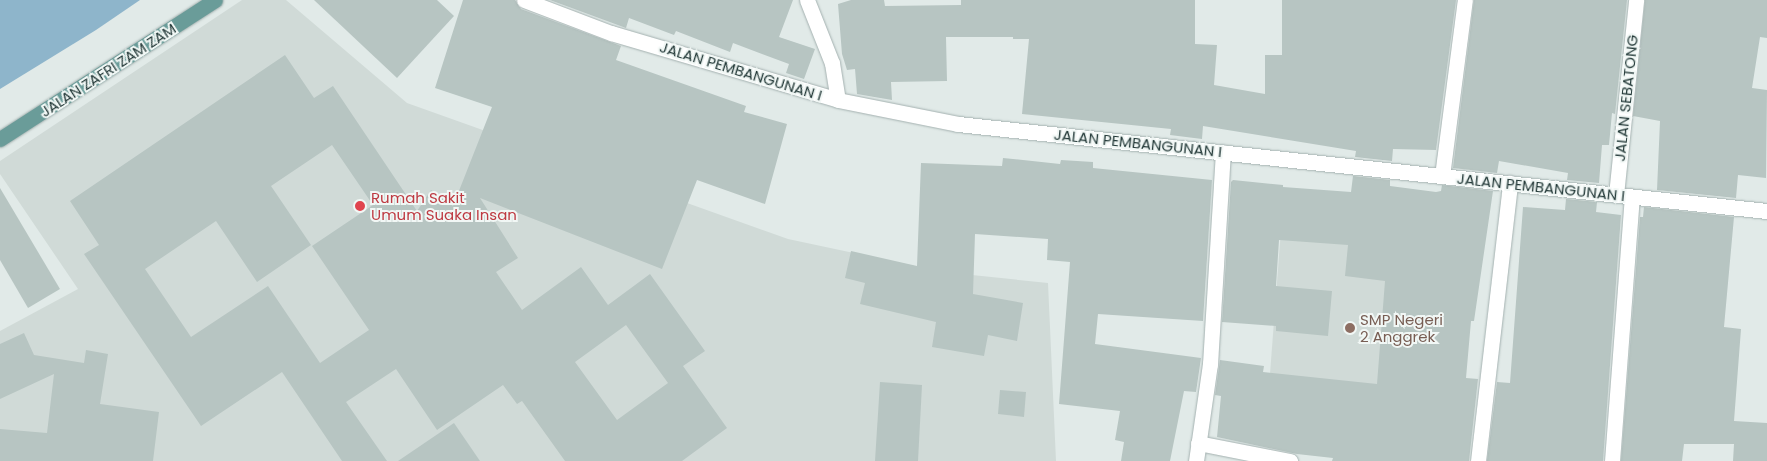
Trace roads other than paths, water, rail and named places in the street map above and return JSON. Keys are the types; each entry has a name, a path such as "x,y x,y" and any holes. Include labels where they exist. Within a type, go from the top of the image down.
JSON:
{"main road":[{"name":"JALAN ZAFRI ZAM ZAM","path":"0,139 215,0"}],"street":[{"name":"JALAN PEMBANGUNAN I","path":"524,0 611,32 838,100 958,124 1767,211"},
{"path":"807,0 832,63 838,100"},
{"path":"1442,176 1465,0"},
{"name":"JALAN SEBATONG","path":"1616,195 1636,0"},
{"path":"1196,461 1210,364 1223,152"},
{"path":"1478,461 1510,183"},
{"path":"1612,461 1632,197"},
{"path":"1198,442 1290,461"}],"water":[{"path":"0,0 140,0 96,30 0,89"}],"place":[{"name":"Rumah Sakit Umum Suaka Insan","path":"360,206"},
{"name":"SMP Negeri 2 Anggrek","path":"1350,328"}]}
